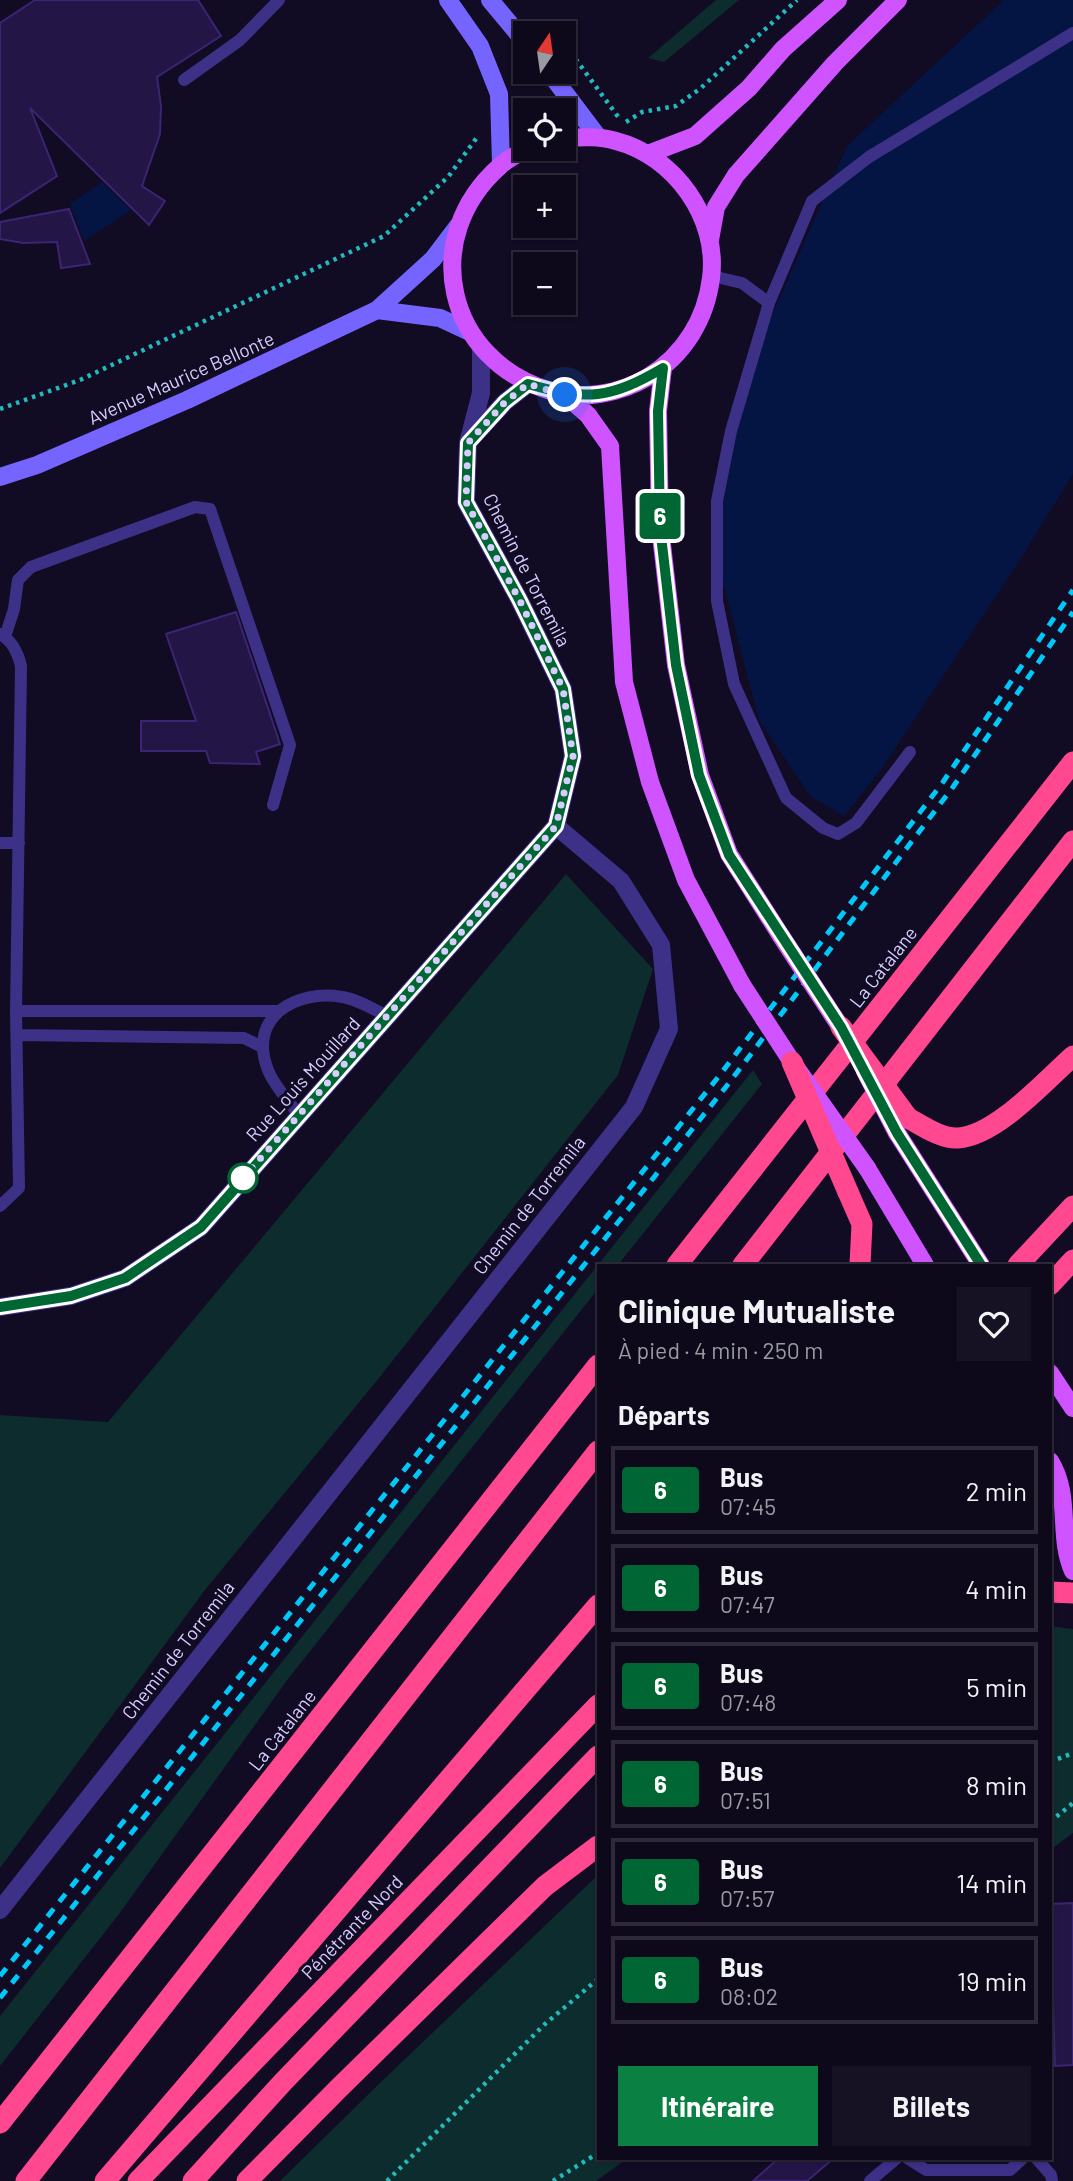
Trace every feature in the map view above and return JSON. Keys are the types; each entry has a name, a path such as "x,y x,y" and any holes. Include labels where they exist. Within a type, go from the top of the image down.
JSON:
{"highway":[{"name":"La Catalane","path":"678,1264 1073,762"},
{"path":"744,1264 1073,841"},
{"path":"841,1027 902,1126 959,1138 987,1129 1004,1118 1073,1056"},
{"path":"792,1062 862,1224 860,1264"},
{"path":"1019,1264 1073,1206"},
{"path":"1052,1283 1073,1260"},
{"name":"La Catalane","path":"0,2123 597,1366"},
{"path":"26,2181 597,1452"},
{"path":"1052,1592 1073,1593"},
{"path":"105,2181 597,1606"},
{"name":"Pénétrante Nord","path":"138,2181 597,1706"},
{"path":"193,2181 292,2073 597,1757"},
{"path":"247,2181 545,1886 597,1847"}],"main road":[{"path":"448,0 480,46 499,94 501,164"},
{"path":"648,154 695,136 749,88 783,49 838,0"},
{"path":"513,157 501,164 475,192 458,226 452,262 453,274 456,298 470,332 481,348 502,369 528,384 565,395 600,395 633,386 663,368 688,342 705,311 712,276 710,240 716,207 736,175 835,63 898,0"},
{"path":"490,1 513,29"},
{"path":"558,84 598,137"},
{"path":"576,138 598,137 619,141 648,154 676,176 697,206 710,240"},
{"name":"Avenue Maurice Bellonte","path":"0,477 37,465 187,400 377,310 433,259 458,226"},
{"path":"377,310 440,318 470,332"},
{"path":"663,368 658,411 660,527 676,665 699,775 729,855 841,1027"},
{"path":"565,395 588,415 610,446 624,682 650,782 686,880 742,985 792,1062 867,1168 924,1264"},
{"path":"902,1126 979,1263"},
{"path":"1052,1376 1073,1408"},
{"path":"1052,1464 1058,1474 1065,1506 1064,1544 1073,1571"}],"street":[{"name":"Chemin de Torremila","path":"0,1910 634,1107 669,1029 661,945 621,881 556,826 573,756 563,689 519,599 466,502 468,443 481,393 481,348"},
{"path":"468,443 505,402 528,384"},
{"name":"Rue Louis Mouillard","path":"0,1307 71,1296 125,1278 201,1227 556,826"}],"lane":[{"path":"184,80 240,40 279,0"},
{"path":"910,752 856,822 838,834 823,828 786,797 734,684 717,600 717,500 730,431 769,303 812,201 869,157 1073,33"},
{"path":"712,276 743,283 769,303"},
{"path":"0,1206 19,1188 16,1011 20,666 18,653 3,636 14,609 18,580 31,567 195,506 211,509 290,745 273,805"},
{"path":"0,843 19,843"},
{"path":"299,1115 272,1077 262,1047 267,1028 276,1011 292,1001 321,994 346,997 387,1016"},
{"path":"16,1011 276,1011"},
{"path":"17,1035 244,1038 262,1047"},
{"path":"870,2181 895,2160"},
{"path":"910,2160 926,2171 938,2171 1010,2170 1021,2160"},
{"path":"1038,2160 1051,2175 1052,2181"}],"path":[{"path":"576,59 623,123 642,112 676,107 701,88 797,0"},
{"path":"0,409 80,380 384,236 448,177 478,137 478,127"},
{"path":"1052,1761 1073,1753"},
{"path":"1052,1820 1073,1804"},
{"path":"387,2181 545,2024 597,1980"},
{"path":"553,2181 597,2154"}],"green space":[{"path":"716,0 739,0 664,62 648,58"},
{"path":"566,874 653,969 618,1075 379,1378 205,1590 0,1868 0,1415 108,1422"},
{"path":"753,1070 762,1084 619,1264 599,1264"},
{"path":"597,1266 597,1290 288,1679 119,1914 0,2066 0,2016"},
{"path":"1052,1626 1073,1629 1073,1833 1052,1849"},
{"path":"597,1876 597,2160 625,2160 596,2181 280,2181"}],"water":[{"path":"1004,0 1073,0 1073,474 881,770 844,816 811,797 759,720 712,541 752,360 847,146"},
{"path":"102,182 131,210 84,241 70,204"}],"building":[{"path":"35,0 198,0 221,36 157,77 161,106 160,134 142,186 165,201 149,225 30,108 57,176 0,213 0,23"},
{"path":"69,209 90,264 61,268 57,242 23,243 0,239 0,222"},
{"path":"236,612 280,744 256,752 260,764 210,763 206,751 141,751 141,721 196,721 166,634"},
{"path":"1073,1903 1073,2065 1055,2066 1052,1904"},
{"path":"777,2160 832,2160 807,2181 753,2181"}],"railway":[{"path":"0,1976 719,1076 943,782 1073,590"},
{"path":"0,1998 729,1083 953,787 1073,612"}],"bus line":[{"name":"6","path":"0,1307 71,1296 125,1278 201,1227 556,826 573,756 563,689 519,599 466,502 468,443 505,402 528,384 565,395 600,395 633,386 663,368 658,411 660,527 676,665 699,775 729,855 841,1027 897,1133 980,1264"}],"route":[{"path":"243,1178 235,1187 556,826 573,756 563,689 519,599 466,502 468,443 505,402 528,384 565,395"}]}
